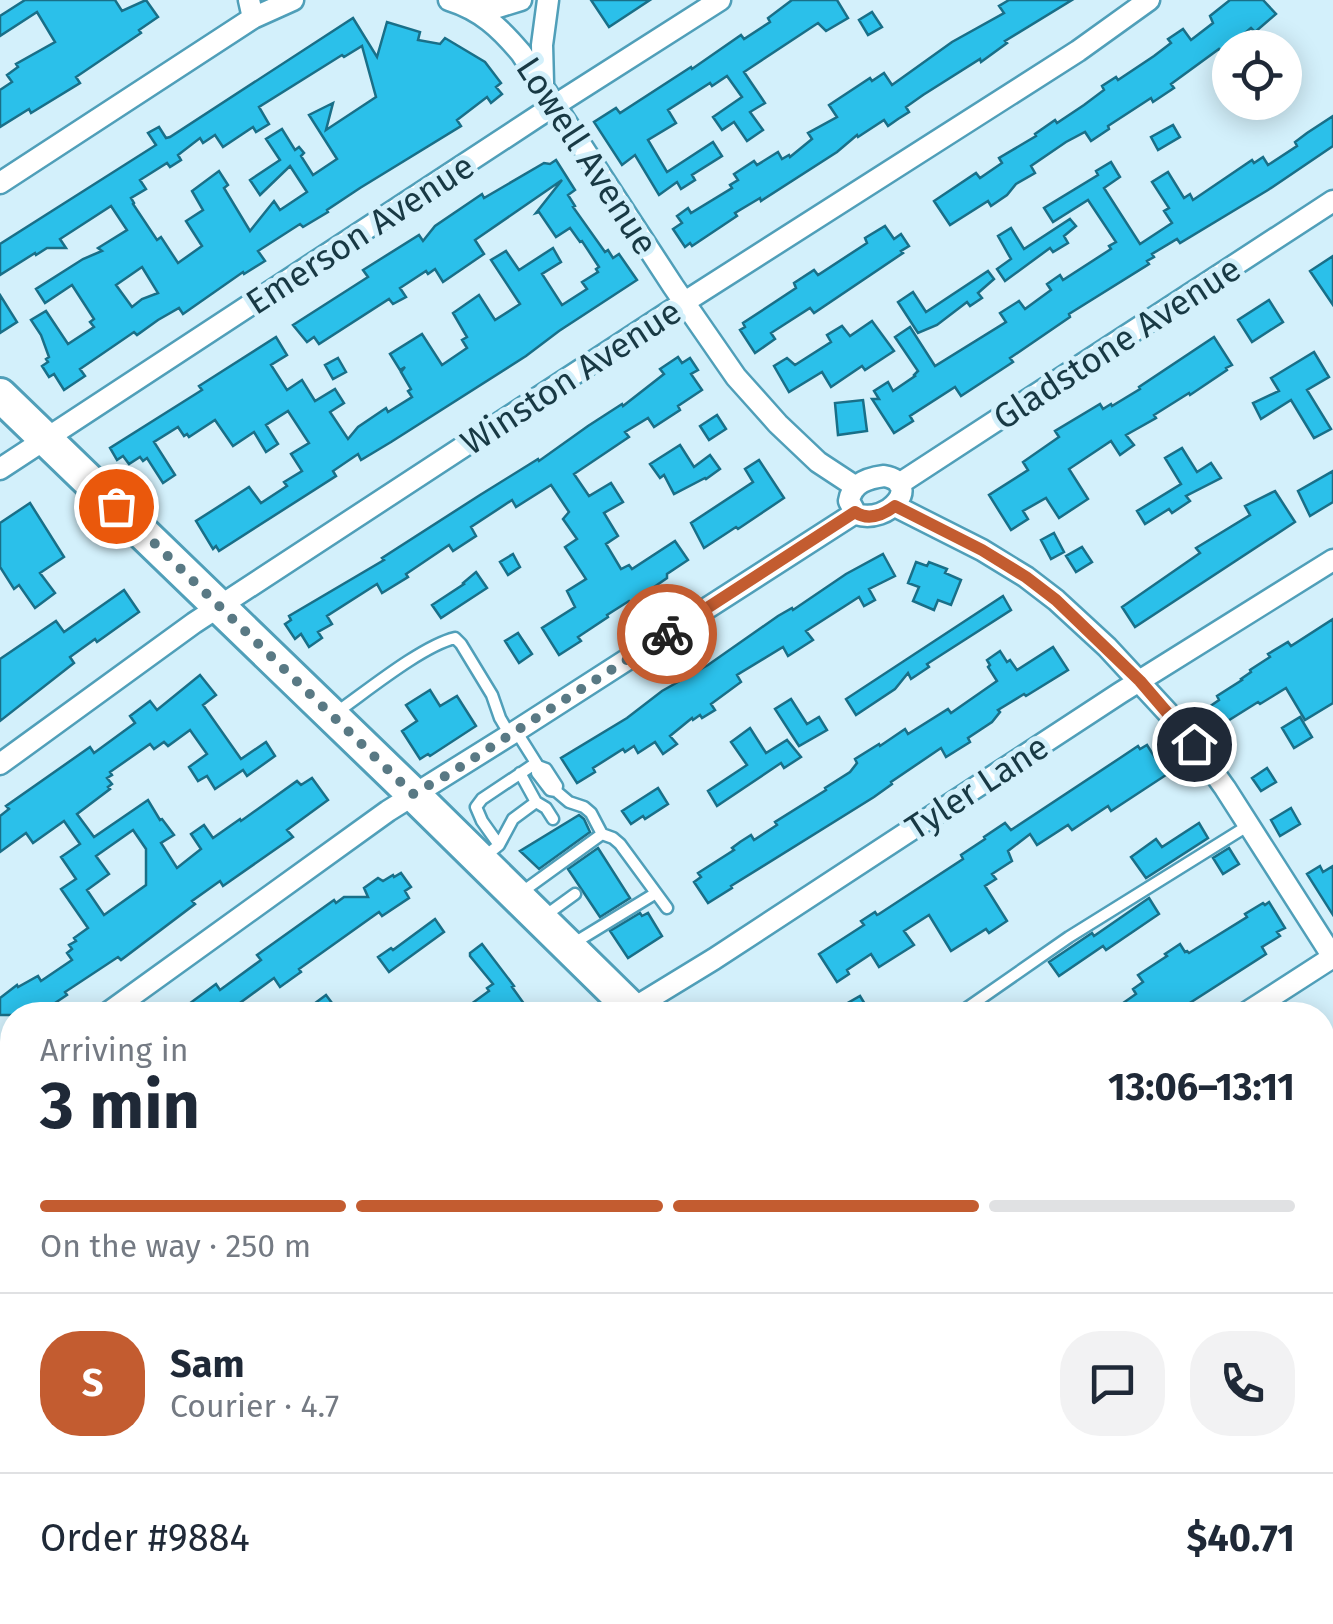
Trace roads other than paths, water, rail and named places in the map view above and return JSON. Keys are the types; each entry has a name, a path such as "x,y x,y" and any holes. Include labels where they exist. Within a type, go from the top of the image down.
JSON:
{"main road":[{"path":"0,395 413,794 490,852 517,896 621,1002"}],"street":[{"path":"0,183 251,9 293,0"},
{"name":"Lowell Avenue","path":"450,0 471,7 496,8 521,0"},
{"path":"548,0 542,45 549,97"},
{"name":"Emerson Avenue","path":"0,469 148,374 549,97 720,0"},
{"name":"Winston Avenue","path":"0,764 194,622 1078,51 1149,0"},
{"name":"Lowell Avenue","path":"471,7 504,32 528,62 684,303 736,376 818,462 856,488"},
{"name":"Gladstone Avenue","path":"899,484 1333,201"},
{"path":"892,477 899,484 901,495 895,506 875,516 864,517 855,512 849,501 856,488 873,478 892,477"},
{"path":"895,506 982,550 1056,600 1140,681 1182,728 1333,957 1263,1002"},
{"path":"124,1002 413,794 855,512"},
{"name":"Tyler Lane","path":"648,1002 1333,560"}],"lane":[{"path":"332,716 442,641 455,638 492,695 500,718 537,764 537,773 550,790 568,802 584,806 602,834 620,844 667,908"},
{"path":"490,852 476,807 482,799 537,764"},
{"path":"520,773 536,802 553,819"},
{"path":"490,852 513,819 536,802"},
{"path":"976,1002 1069,937 1248,825"},
{"path":"517,896 602,834"},
{"path":"570,946 656,893"},
{"path":"541,919 575,894"}]}
